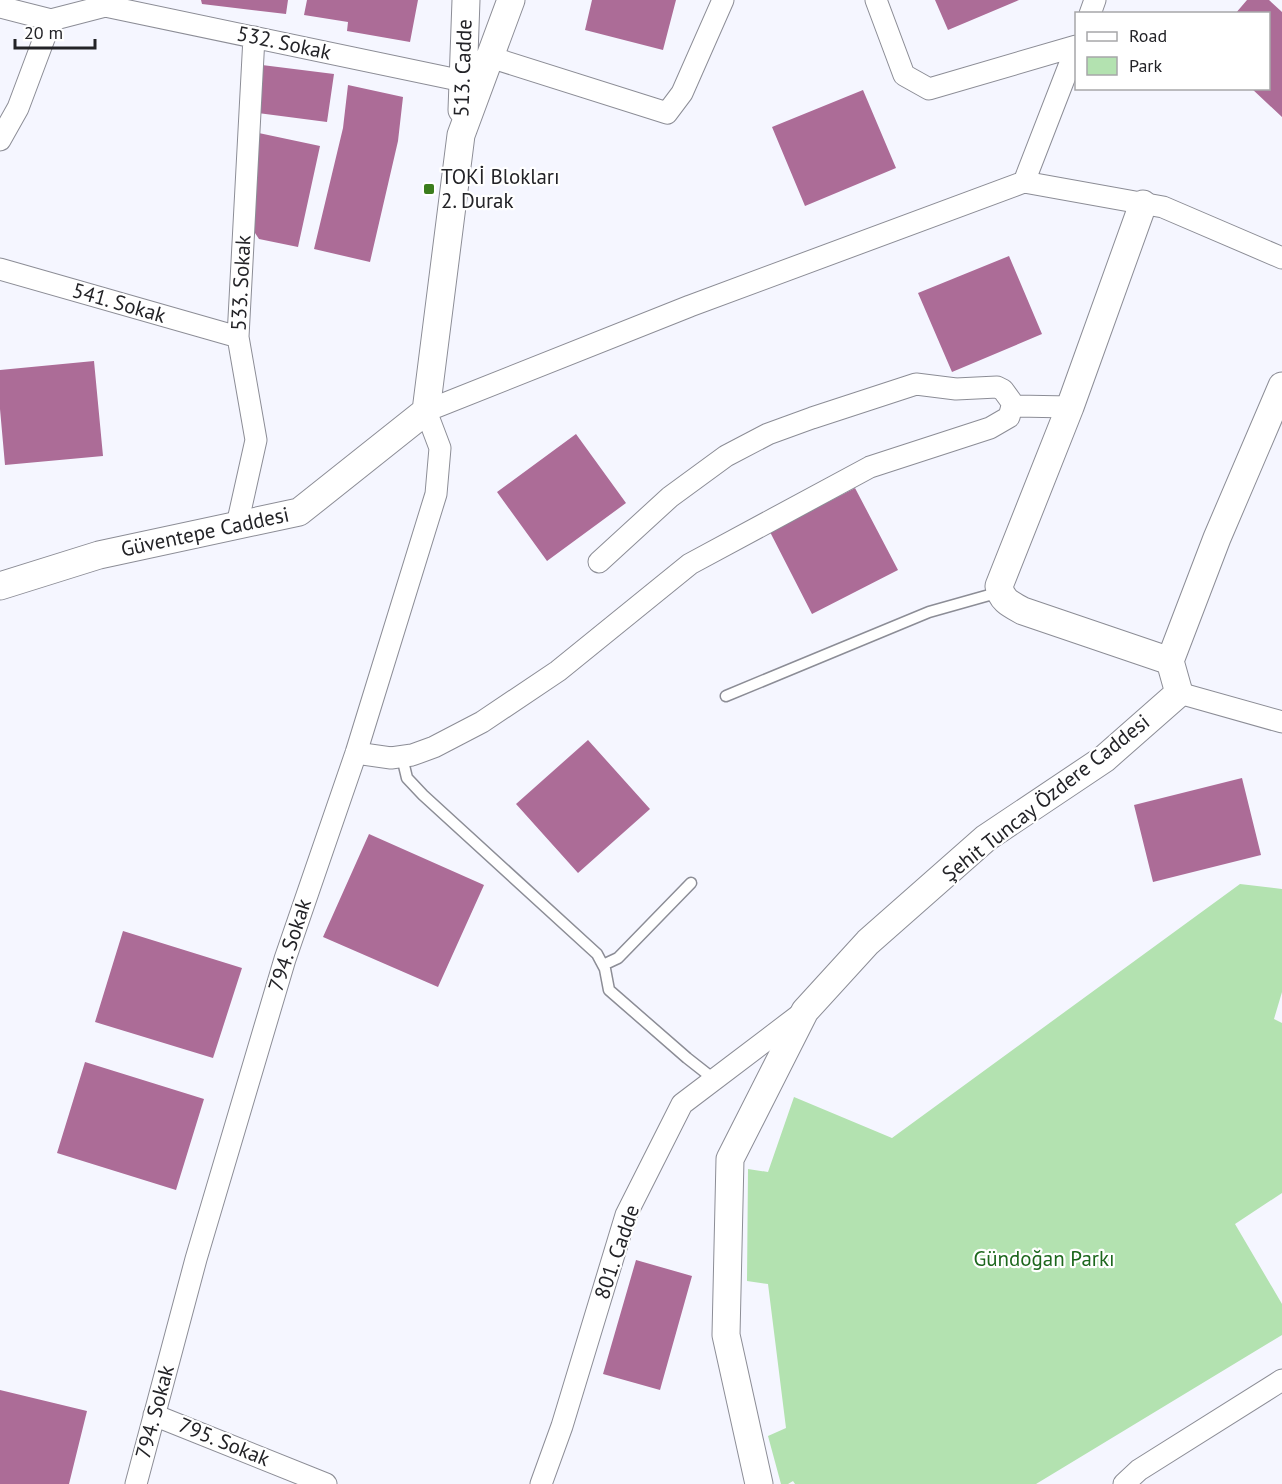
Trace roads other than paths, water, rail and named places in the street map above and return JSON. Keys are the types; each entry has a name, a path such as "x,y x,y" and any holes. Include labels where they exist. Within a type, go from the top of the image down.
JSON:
{"street":[{"name":"513. Cadde","path":"460,135 466,0"},
{"path":"511,0 460,135 426,411 690,306 1024,182 1163,207 1282,258"},
{"path":"490,57 668,112 682,93 723,0"},
{"path":"876,0 904,75 928,89 1075,48"},
{"name":"532. Sokak","path":"105,3 463,81"},
{"path":"0,7 51,20 105,3"},
{"path":"0,140 18,108 51,20"},
{"name":"533. Sokak","path":"237,525 256,440 238,337 255,37"},
{"path":"1024,182 1075,52"},
{"path":"1143,204 1070,408 999,586 1005,601 1023,611 1170,661"},
{"name":"541. Sokak","path":"0,269 238,337"},
{"path":"356,753 391,758 412,755 434,747 482,722 558,671 690,564 870,467 990,428 1009,417 1012,406 1008,395 997,387 956,389 916,384 768,434 726,456 670,497 598,562"},
{"path":"1282,386 1217,538 1170,661 1179,693 1282,722"},
{"path":"1012,406 1070,408"},
{"name":"Güventepe Caddesi","path":"0,586 99,555 298,512 426,411"},
{"name":"794. Sokak","path":"136,1484 196,1259 285,959 356,753 436,494 440,448 426,411"},
{"name":"Şehit Tuncay Özdere Caddesi","path":"759,1484 726,1335 730,1159 805,1011 868,942 986,838 1104,759 1179,693"},
{"name":"801. Cadde","path":"541,1484 562,1426 626,1215 682,1104 805,1011"},
{"path":"1124,1484 1139,1470 1282,1380"},
{"name":"795. Sokak","path":"154,1415 326,1484"}],"lane":[{"path":"726,696 929,612 1000,592"},
{"path":"402,757 407,778 423,795 597,954 603,965 609,990 715,1080"},
{"path":"603,965 618,958 691,883"}],"place":[{"name":"TOKİ Blokları 2. Durak","path":"429,189"}],"park label":[{"name":"Gündoğan Parkı","path":"1044,1259"}]}
